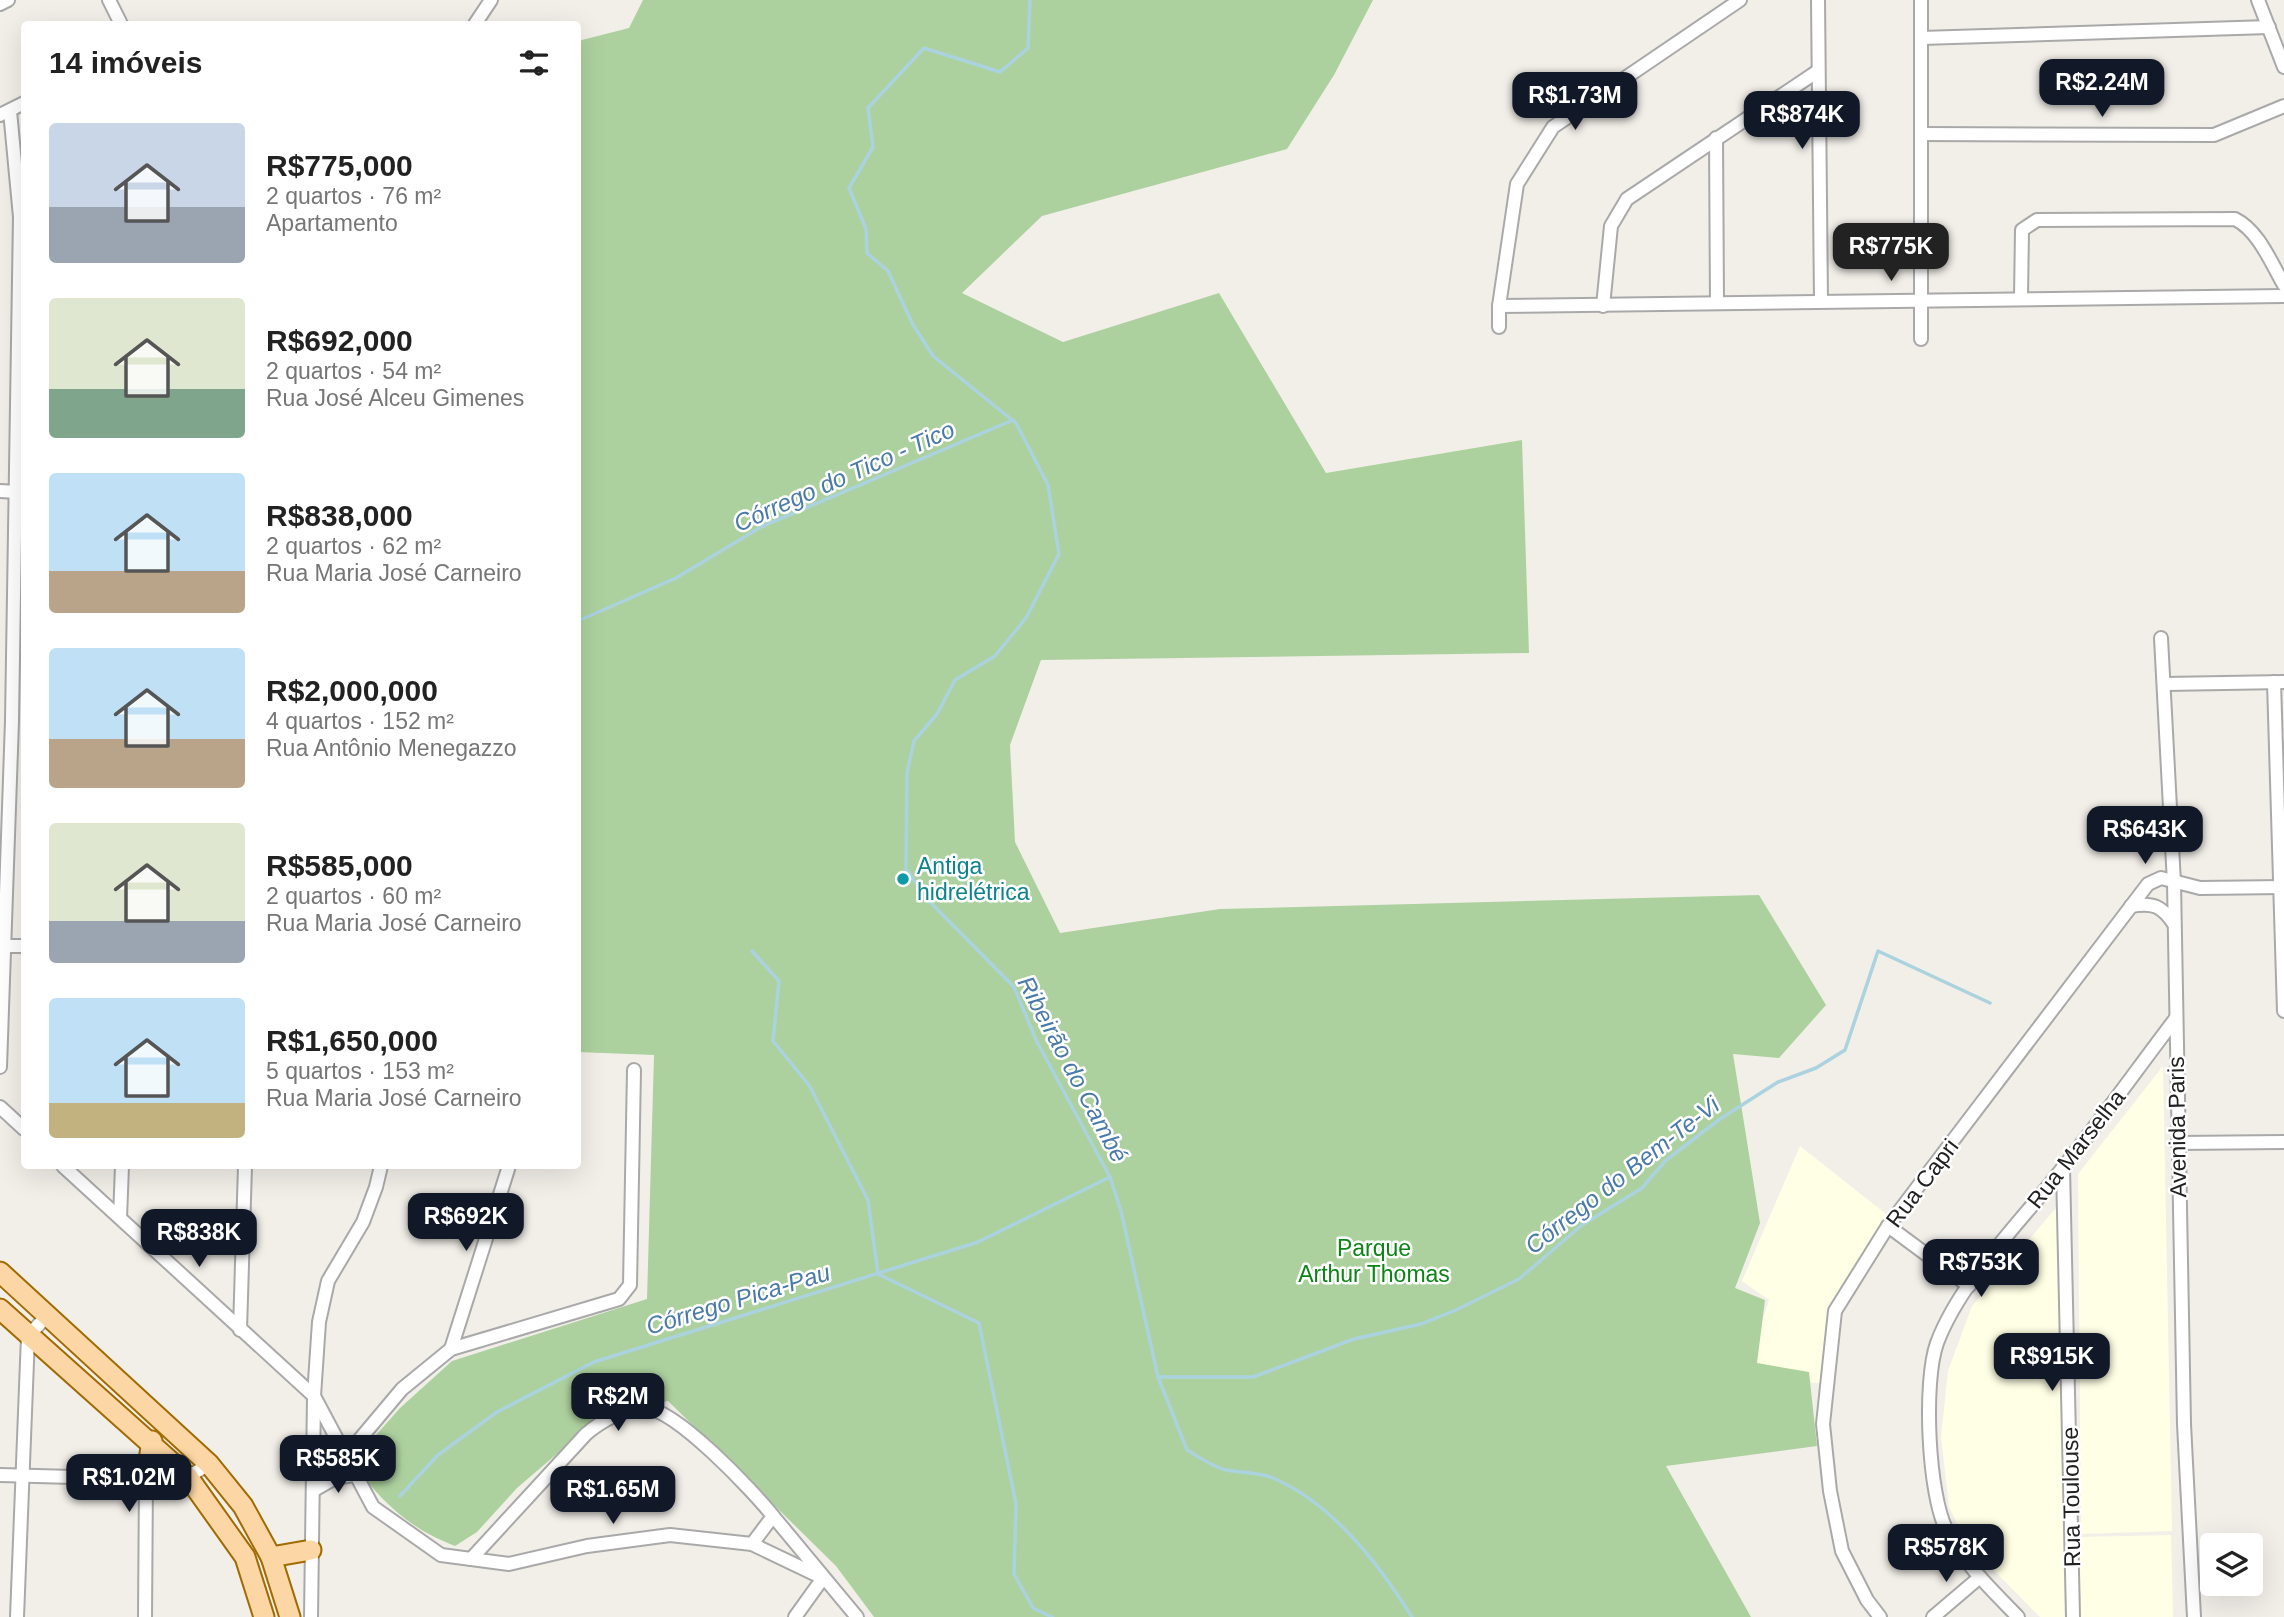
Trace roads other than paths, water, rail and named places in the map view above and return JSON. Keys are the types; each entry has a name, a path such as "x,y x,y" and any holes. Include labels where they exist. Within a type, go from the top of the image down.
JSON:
{"main road":[{"path":"0,1272 209,1464 243,1506 271,1557 290,1617"},
{"path":"0,1309 152,1441 188,1477 245,1556 264,1617"},
{"path":"146,1479 152,1441"},
{"path":"271,1557 311,1550"}],"street":[{"path":"0,4 8,0"},
{"path":"109,0 120,21"},
{"path":"477,21 491,0"},
{"path":"1499,327 1499,306 1517,184 1553,127 1740,0"},
{"path":"1818,0 1821,301"},
{"path":"1921,0 1921,339"},
{"path":"2258,0 2284,67"},
{"path":"1921,38 2269,27"},
{"path":"1602,306 1611,226 1626,199 1818,71"},
{"path":"1921,134 2214,135 2284,106"},
{"path":"15,109 21,202"},
{"path":"1716,138 1717,303"},
{"path":"2021,298 2022,230 2037,220 2235,219 2245,224 2255,235 2284,285"},
{"path":"0,1067 3,946 18,721 17,492 21,272"},
{"path":"1499,306 2284,296"},
{"path":"0,491 17,492"},
{"name":"Avenida Paris","path":"2161,638 2174,883 2184,1424 2194,1617"},
{"path":"2165,684 2279,682 2284,1011"},
{"name":"Rua Capri","path":"1881,1617 1867,1600 1842,1551 1830,1491 1823,1424 1835,1311 1888,1226 2131,906 2155,880 2166,879 2200,888 2282,887"},
{"path":"2131,906 2159,906 2175,926"},
{"path":"3,946 21,946"},
{"name":"Rua Marselha","path":"2018,1617 1980,1577 1947,1531 1934,1497 1928,1413 1936,1344 1969,1286 2063,1168 2176,1018"},
{"path":"344,1458 402,1389 451,1349 619,1299 630,1285 634,1070"},
{"path":"0,1107 21,1126"},
{"path":"2177,1143 2284,1142"},
{"name":"Rua Toulouse","path":"2063,1168 2073,1617"},
{"path":"66,1169 314,1396 353,1475 373,1507 441,1555 509,1564 587,1546 670,1535 752,1544 823,1578"},
{"path":"120,1218 122,1169"},
{"path":"240,1330 245,1169"},
{"path":"311,1617 314,1396 319,1322 328,1281 363,1222 380,1169"},
{"path":"451,1349 508,1169"},
{"path":"1888,1226 1969,1286"},
{"path":"17,1617 28,1336 46,1317"},
{"path":"471,1559 597,1424 644,1407 667,1416 719,1459 757,1496 857,1617"},
{"path":"0,1475 146,1479 188,1477 209,1464"},
{"path":"314,1490 335,1478 353,1475"},
{"path":"145,1617 146,1479"},
{"path":"752,1544 773,1516"},
{"path":"1933,1617 1980,1577"},
{"path":"795,1617 823,1578"}],"waterway":[{"name":"Ribeirão do Cambé","path":"1030,0 1028,48 1000,72 924,48 868,108 873,147 849,188 866,229 867,253 888,271 912,323 933,356 1016,423 1048,485 1059,554 1026,618 995,656 955,680 937,714 914,741 907,773 906,869 930,902 1014,987 1037,1042 1110,1177 1121,1211 1158,1377 1187,1450 1221,1469 1273,1478 1315,1503 1369,1556 1412,1617"},
{"name":"Córrego do Tico - Tico","path":"581,620 676,578 761,527 1013,420"},
{"path":"752,951 779,981 773,1041 809,1085 868,1200 878,1274 979,1323 1016,1504 1014,1574 1033,1608 1052,1617"},
{"name":"Córrego do Bem-Te-Vi","path":"1158,1377 1253,1377 1354,1339 1421,1324 1519,1279 1582,1225 1642,1188 1665,1161 1720,1119 1778,1082 1816,1068 1845,1050 1878,951 1990,1003"},
{"name":"Córrego Pica-Pau","path":"400,1496 438,1455 497,1412 594,1362 978,1242 1110,1177"}],"place":[{"name":"Antiga hidrelétrica","path":"903,879"}],"park label":[{"name":"Parque Arthur Thomas","path":"1374,1261"}]}
